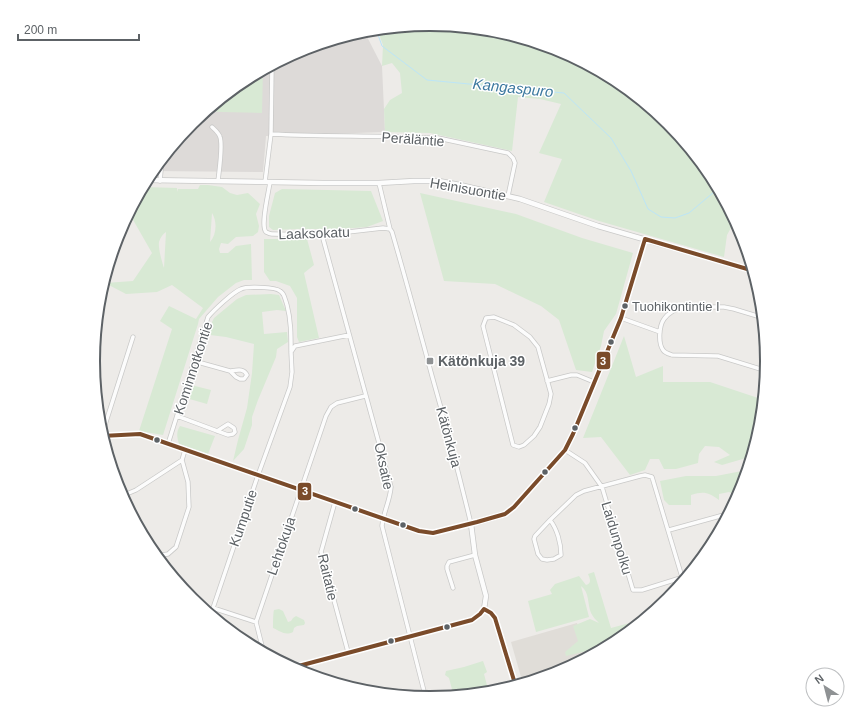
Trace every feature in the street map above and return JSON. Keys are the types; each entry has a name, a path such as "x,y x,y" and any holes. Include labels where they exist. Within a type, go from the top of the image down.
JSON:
{"street":[{"path":"267,182 271,134 272,71"},
{"path":"212,127 220,136 221,144 218,181"},
{"name":"Peräläntie","path":"271,134 438,138 508,153 513,158 515,163 508,196"},
{"path":"160,181 161,170"},
{"name":"Heinisuontie","path":"154,181 379,183 439,181 520,199 598,226 748,269"},
{"name":"Laaksokatu","path":"267,182 264,219 264,227 266,232 272,234 322,235 383,228 390,229"},
{"name":"Kätönkuja","path":"379,183 390,229 409,291 463,490 475,555 486,596 484,609"},
{"name":"Oksatie","path":"322,235 391,488 382,526 425,692"},
{"path":"108,436 140,434 419,531 433,533 505,514 514,507 565,450 621,318 645,239"},
{"name":"Kominnotkontie","path":"168,444 208,317 235,292 246,287 272,288 280,290 284,295 289,313 291,328 291,352"},
{"path":"758,316 724,307 678,308 672,311 663,320 660,332 660,344 663,350 672,355 718,356 761,369"},
{"path":"494,317 514,325 530,337 538,347 547,381 550,399 540,427 534,436 524,445 519,447 513,445 483,326 486,318 494,317"},
{"path":"621,318 660,332"},
{"path":"291,352 295,346 298,345 349,334"},
{"path":"106,423 133,337"},
{"name":"Kumputie","path":"256,622 213,608 290,386 292,372 291,352"},
{"path":"194,361 230,371"},
{"path":"547,381 577,375 594,382"},
{"name":"Lehtokuja","path":"256,622 330,406 365,396"},
{"path":"177,416 217,431"},
{"path":"163,555 168,554 176,547 190,507 188,482 182,460 185,450"},
{"name":"Laidunpolku","path":"565,450 585,463 602,486 633,590 642,590 680,578"},
{"path":"128,494 136,490 182,460"},
{"path":"550,520 555,526 561,549 561,555 554,559 547,560 542,559 538,554 534,539 536,534 550,520 576,495 584,491 640,476 645,475 652,477 682,576"},
{"name":"Raitatie","path":"335,502 320,552 348,652"},
{"path":"669,530 723,515"},
{"path":"453,588 447,568 449,562 475,555"},
{"path":"300,665 472,620 484,609 496,618 514,681"},
{"path":"256,622 262,646"}],"shaded area":[{"path":"367,37 382,66 385,132 266,136 263,172 161,171 182,144 213,113 229,99 265,75 304,56 345,42"},
{"path":"577,623 587,653 557,667 522,679 511,642"}],"green space":[{"path":"430,31 474,34 516,42 537,49 557,56 596,75 632,99 648,113 693,160 717,196 732,226 727,235 724,257 599,221 544,202 562,159 539,153 561,104 540,99 518,97 512,151 430,133 385,132 384,109 390,100 402,93 400,73 392,63 382,66 383,45 379,35"},
{"path":"263,76 262,113 215,112 229,99"},
{"path":"200,185 208,185 222,187 230,193 237,195 248,193 260,204 256,214 259,226 258,232 253,236 236,237 228,244 221,243 219,249 220,253 228,253 236,246 251,244 252,280 244,280 236,283 218,297 199,319 163,435 139,431 172,329 160,321 169,306 196,319 203,308 172,285 157,292 126,294 109,285 109,283 133,281 152,253 132,219 150,187 177,188 177,192 178,189 198,189","holes":["212,213 216,228 210,242","166,232 164,268 160,255 159,242"]},
{"path":"282,189 371,191 383,221 367,227 273,230 269,227 269,216 275,193"},
{"path":"420,193 516,214 582,238 633,253 616,314 604,331 601,346 592,372 576,370 559,320 541,306 495,284 444,281"},
{"path":"264,239 307,239 314,265 304,273 319,338 299,342 297,337 297,298 290,286 276,281 270,281 264,272"},
{"path":"246,295 279,295 286,311 277,310 262,312 264,334 287,332 288,342 277,349 276,357 252,417 252,425 244,449 233,461 247,408 254,344 226,337 210,335 211,324 214,318 237,299"},
{"path":"624,336 636,377 663,366 663,382 710,382 759,398 755,426 746,458 722,465 714,462 730,455 719,447 705,446 699,454 698,463 676,469 664,469 659,459 650,459 645,470 630,475 601,437 583,438"},
{"path":"191,385 211,390 207,404 186,398"},
{"path":"180,426 215,436 208,454 179,444 177,435"},
{"path":"742,471 733,494 729,492 719,494 719,500 712,495 703,493 691,495 691,505 669,505 664,500 660,481 686,476 716,476"},
{"path":"594,572 611,628 635,622 591,651 566,656 565,652 578,641 573,626 590,619 599,623 591,613 584,589 581,586 589,617 536,632 528,601 552,594 550,590 555,584 579,576 586,585 590,582 588,574"},
{"path":"279,609 283,611 288,622 296,616 304,620 304,625 297,626 294,628 293,632 290,633 283,633 273,628 274,610"},
{"path":"483,661 487,672 484,674 487,687 452,691 449,678 445,675 446,671"}],"waterway":[{"name":"Kangaspuro","path":"378,35 382,46 427,80 564,93 611,138 631,171 648,209 661,217 675,218 689,213 714,192"}],"transit line":[{"name":"3","path":"108,436 140,434 419,531 433,533 477,522 505,514 514,507 565,450 621,318 645,239 748,269"},
{"name":"3","path":"301,665 472,620 484,609 491,613 495,618 514,681"}],"place":[{"name":"Tuohikontintie I","path":"625,306"},
{"name":"Kätönkuja 39","path":"430,361"}]}
